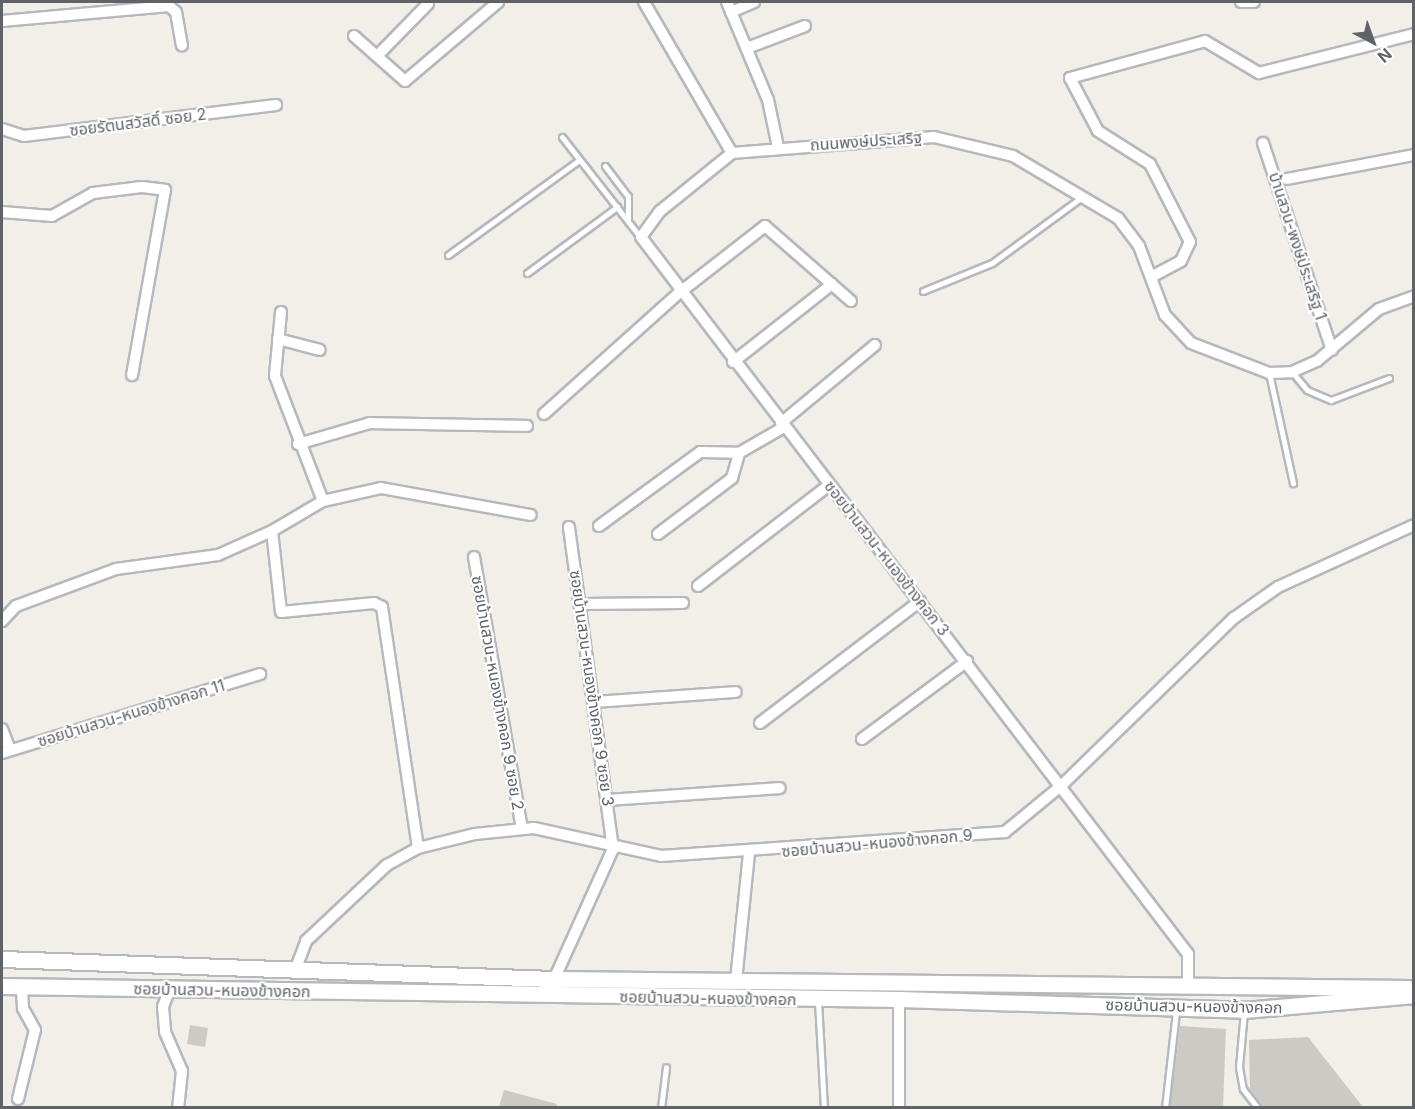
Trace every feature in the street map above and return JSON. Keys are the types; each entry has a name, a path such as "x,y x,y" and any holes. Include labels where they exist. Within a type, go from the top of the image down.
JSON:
{"main road":[{"name":"ซอยบ้านสวน-หนองข้างคอก","path":"2,959 44,959 294,973 553,979 1413,988"},
{"path":"41,986 44,959"},
{"path":"1333,987 1413,982"},
{"name":"ซอยบ้านสวน-หนองข้างคอก","path":"2,986 169,991 899,999 1244,1010 1333,1005 1413,995"},
{"path":"1333,1005 1413,1004"}],"street":[{"path":"354,36 405,81 498,2"},
{"path":"641,237 660,211 732,153 644,2"},
{"path":"754,2 729,7 768,100 778,147"},
{"path":"1241,2 1254,2"},
{"path":"377,56 428,4"},
{"path":"2,21 101,9 169,6 176,12 182,45"},
{"path":"747,48 805,26"},
{"path":"1151,277 1181,261 1190,242 1150,164 1098,131 1070,78 1205,41 1258,73 1413,34"},
{"name":"ซอยรัตนสวัสดิ์ ซอย 2","path":"2,129 24,136 276,105"},
{"name":"ถนนพงษ์ประเสริฐ","path":"732,153 778,147 934,137 1013,156 1118,218 1139,246 1165,315 1191,343 1269,373 1292,372 1332,350 1379,309 1413,296"},
{"name":"บ้านสวน-พงษ์ประเสริฐ 1","path":"1263,143 1332,350"},
{"path":"1287,179 1413,155"},
{"path":"2,213 46,216 93,193 142,187 165,190 132,375"},
{"path":"544,414 679,293 765,226 851,301"},
{"name":"ซอยบ้านสวน-หนองข้างคอก 3","path":"641,237 679,293 967,661 1188,954 1188,987"},
{"path":"733,362 832,284"},
{"path":"281,312 275,376 298,444 323,501"},
{"path":"278,339 320,350"},
{"path":"599,526 700,452 739,453 783,425 875,345"},
{"path":"298,444 370,423 527,426"},
{"path":"658,534 732,478 739,453"},
{"path":"698,586 829,485"},
{"path":"2,621 16,606 116,569 218,555 272,531 323,501 381,488 531,515"},
{"name":"ซอยบ้านสวน-หนองข้างคอก 9","path":"294,973 306,941 372,878 418,848 522,829 613,849 661,856 749,854 1005,832 1062,785 1234,618 1278,587 1413,525"},
{"name":"ซอยบ้านสวน-หนองข้างคอก 9 ซอย 3","path":"569,527 596,702 613,849"},
{"path":"272,531 281,612 374,603 382,607 418,848"},
{"name":"ซอยบ้านสวน-หนองข้างคอก 9 ซอย 2","path":"474,557 522,829"},
{"path":"760,723 920,601"},
{"path":"582,604 683,603"},
{"path":"862,739 967,661"},
{"name":"ซอยบ้านสวน-หนองข้างคอก 11","path":"6,751 260,674"},
{"path":"596,702 736,692"},
{"path":"2,729 6,751"},
{"path":"609,800 780,788"},
{"path":"550,996 553,979 613,849"},
{"path":"736,981 749,854"},
{"path":"18,1099 35,1030 23,1008 22,987"},
{"path":"169,991 163,1015 182,1071 178,1107"},
{"path":"899,999 899,1107"}],"lane":[{"path":"562,137 641,237"},
{"path":"448,255 579,160"},
{"path":"605,166 628,196 628,221"},
{"path":"923,291 992,263 1083,196"},
{"path":"527,273 616,207"},
{"path":"1292,372 1307,390 1331,400 1389,378"},
{"path":"1269,373 1293,483"},
{"path":"818,999 824,1107"},
{"path":"1165,1107 1177,1008"},
{"path":"1244,1010 1239,1067 1243,1089 1258,1107"},
{"path":"661,1107 666,1067"}],"building":[{"path":"190,1025 208,1028 205,1047 187,1044"},
{"path":"1180,1026 1226,1029 1223,1107 1170,1107"},
{"path":"1308,1037 1363,1107 1264,1107 1250,1089 1249,1040"},
{"path":"504,1090 557,1104 556,1107 499,1107"}]}
